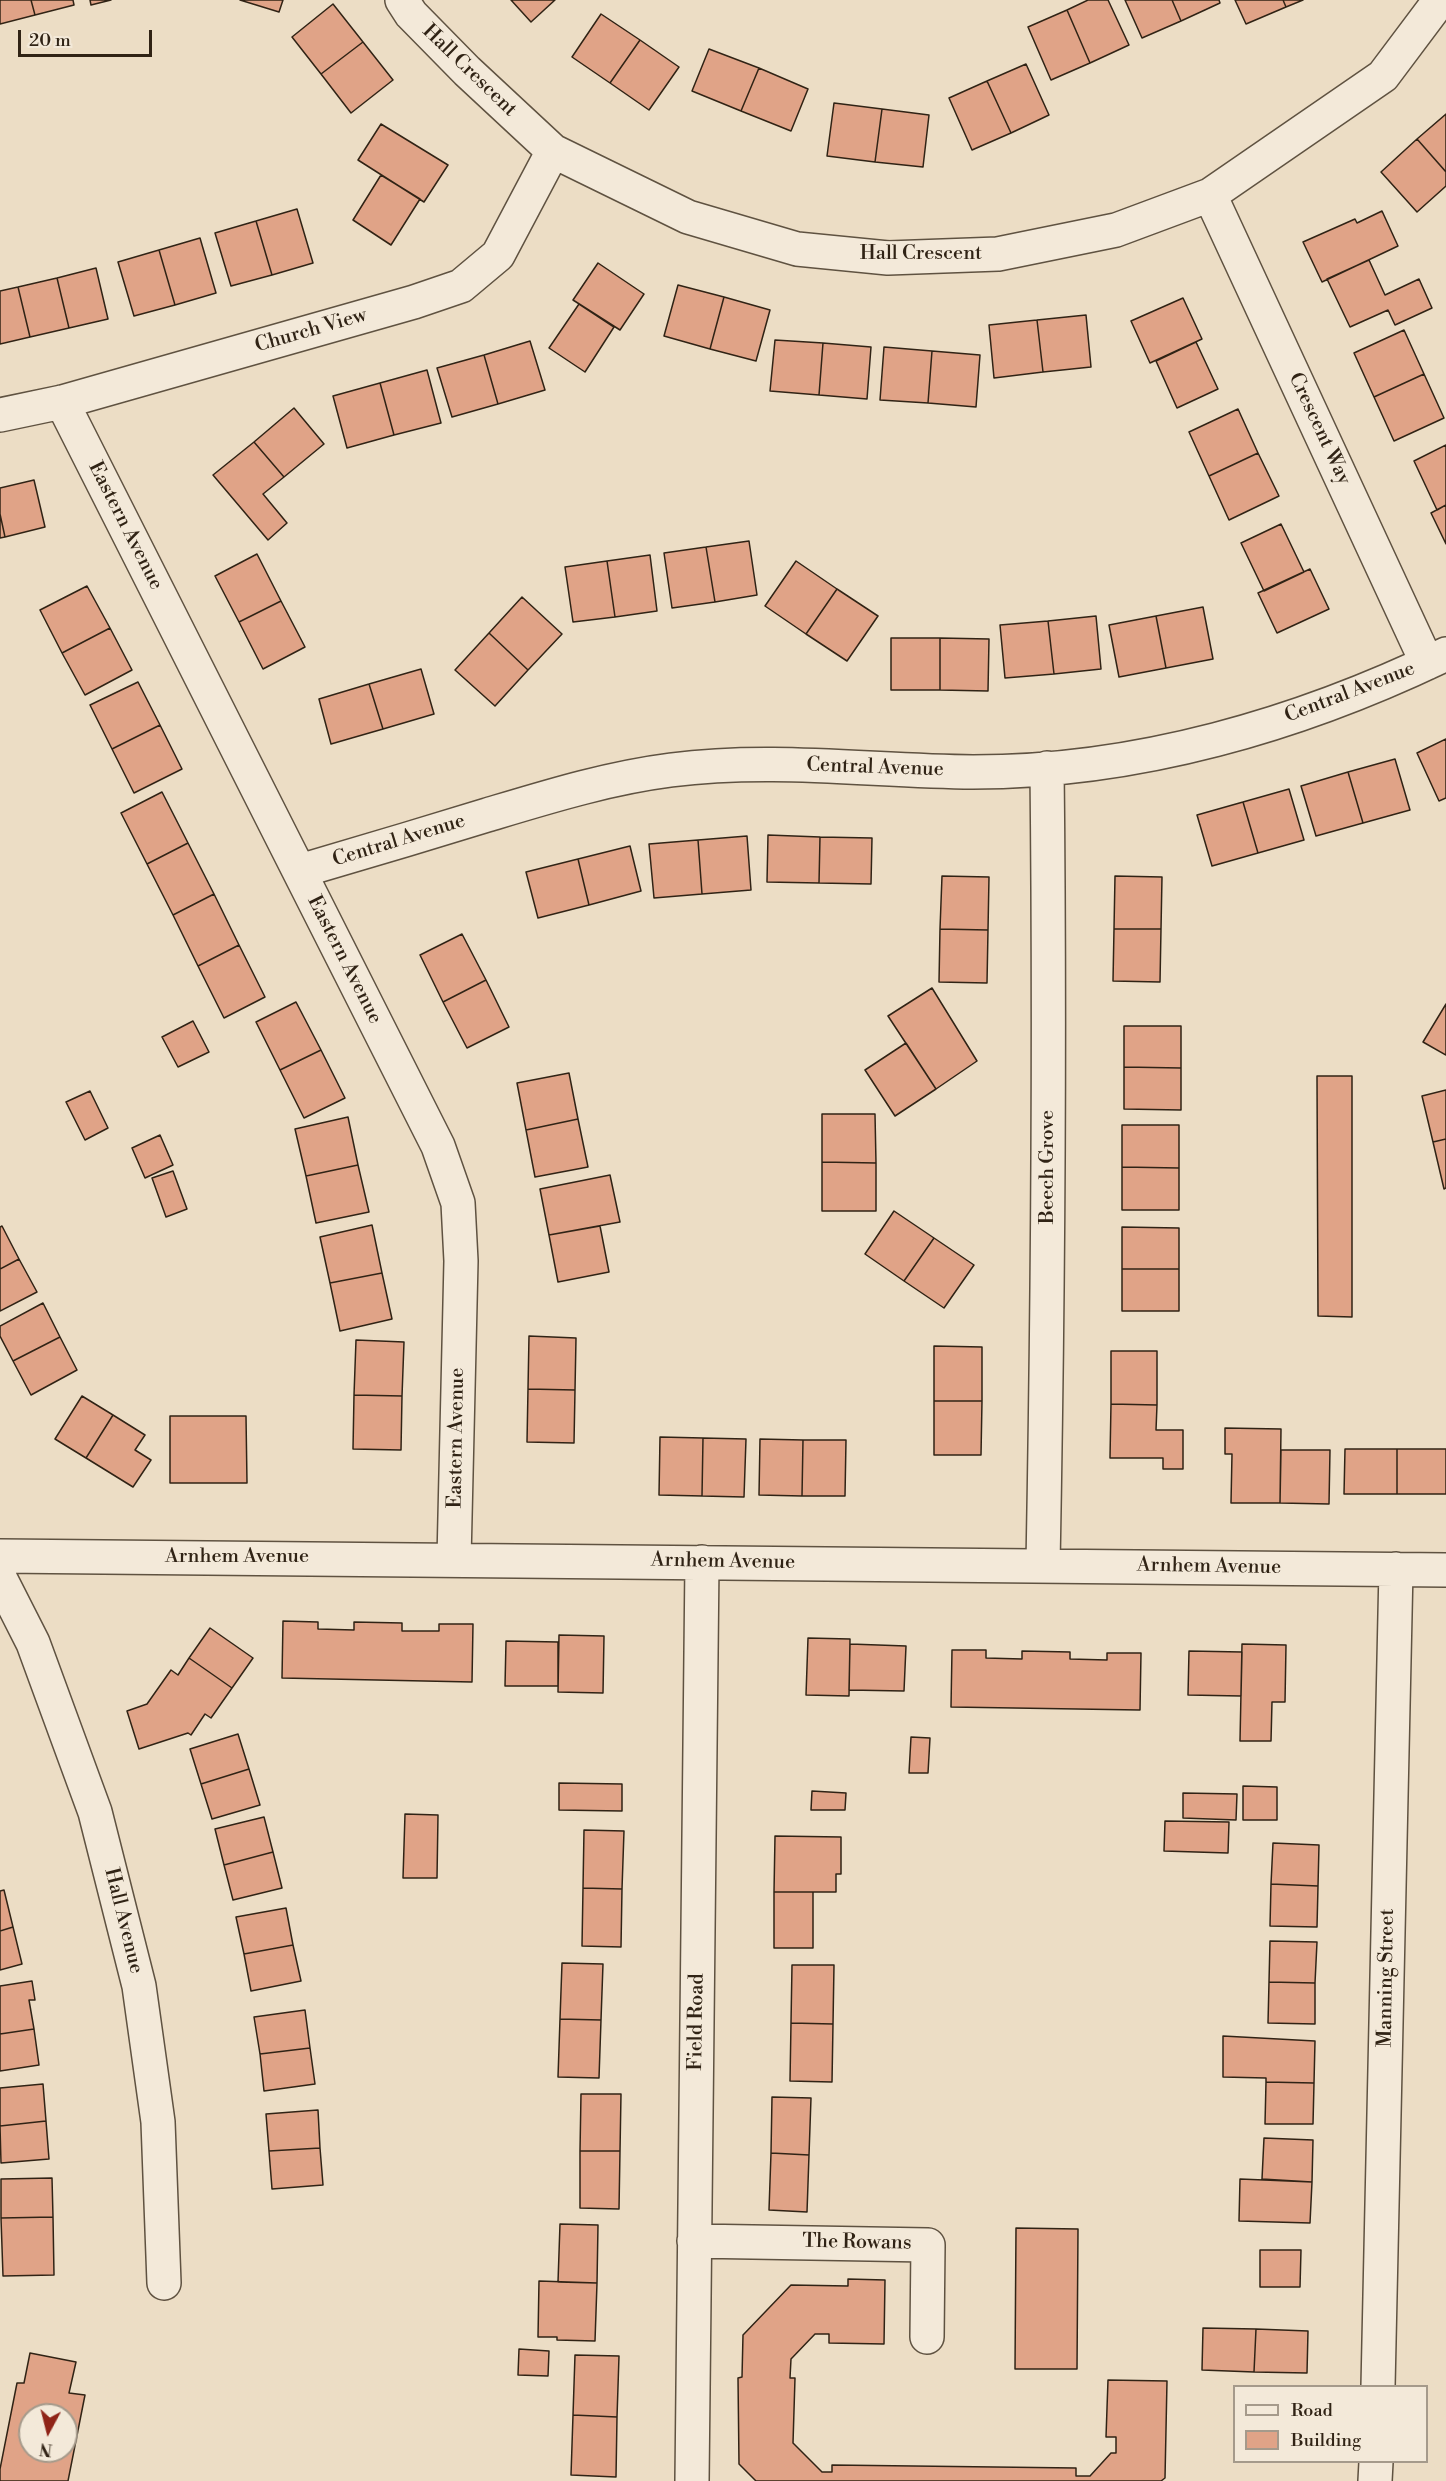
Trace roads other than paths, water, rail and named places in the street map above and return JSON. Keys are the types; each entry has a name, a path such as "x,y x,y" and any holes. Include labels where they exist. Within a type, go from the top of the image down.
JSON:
{"street":[{"name":"Hall Crescent","path":"402,0 411,14 467,71 553,151 688,217 797,249 888,258 998,254 1019,250 1116,230 1210,195 1383,76 1440,0"},
{"name":"Church View","path":"0,415 62,402 414,302 461,286 498,255 553,151"},
{"name":"Crescent Way","path":"1210,195 1436,659"},
{"name":"Eastern Avenue","path":"62,402 438,1146 458,1203 460,1261 454,1559"},
{"name":"Central Avenue","path":"300,871 572,789 669,770 757,763 974,772 1115,761 1208,741 1309,713 1374,688 1436,659"},
{"name":"Beech Grove","path":"1043,1565 1048,1328 1050,977 1047,768"},
{"name":"Arnhem Avenue","path":"0,1556 1446,1570"},
{"name":"Field Road","path":"692,2481 702,1562"},
{"name":"Manning Street","path":"1377,2385 1396,1569"},
{"name":"Hall Avenue","path":"0,1578 33,1643 95,1812 140,1986 158,2122 164,2283"},
{"name":"The Rowans","path":"694,2241 928,2245 927,2337"},
{"path":"1375,2481 1376,2463"}]}
